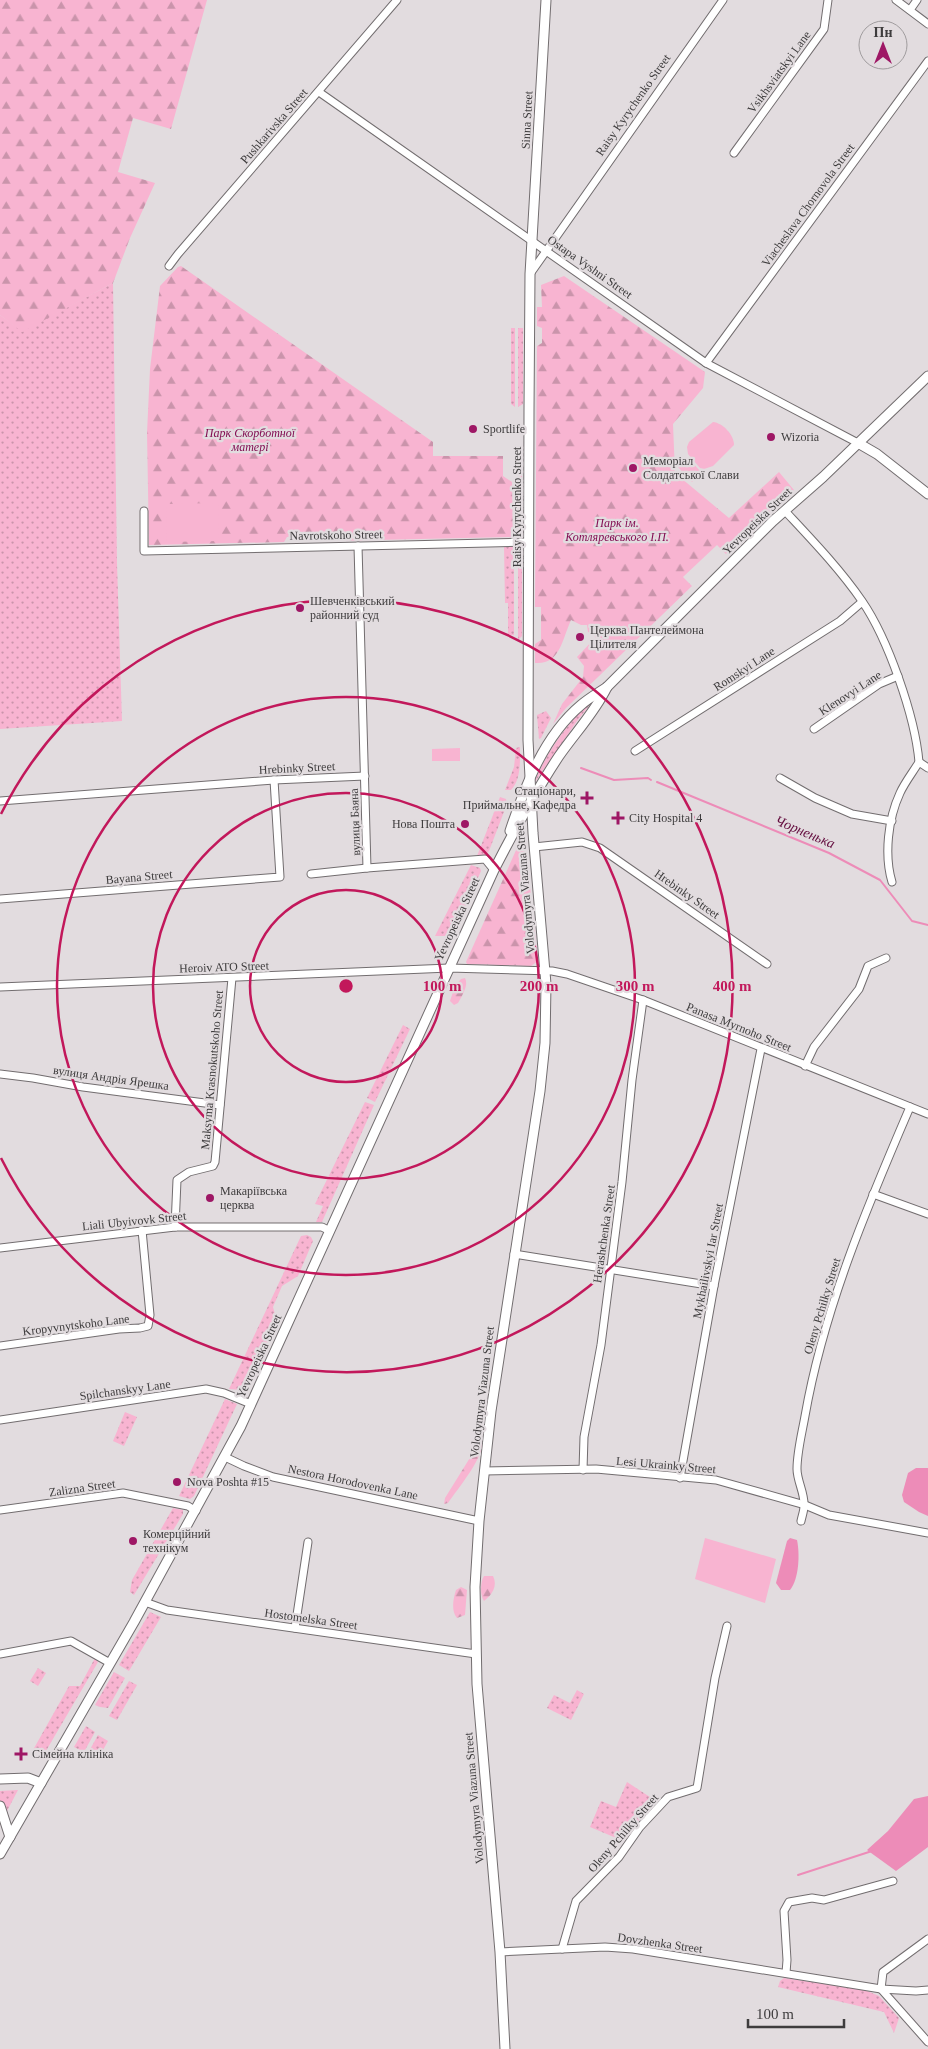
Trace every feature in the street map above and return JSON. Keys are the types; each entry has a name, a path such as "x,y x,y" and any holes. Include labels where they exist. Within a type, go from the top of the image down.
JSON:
{"main road":[{"name":"Sinna Street","path":"533,241 546,0"},
{"name":"Raisy Kyrychenko Street","path":"528,740 530,274 533,241"},
{"name":"Yevropeiska Street","path":"504,850 530,776 560,728 580,705 606,687 785,511 928,376"},
{"path":"858,443 877,454 928,494"},
{"name":"Yevropeiska Street","path":"0,1854 196,1511 251,1404 494,870 531,802 558,758 600,701 606,687"},
{"name":"Volodymyra Viazuna Street","path":"505,2049 500,1952 476,1654 475,1587 479,1521 492,1402 540,1091 545,1043 545,971 534,847 528,740"},
{"path":"0,1779 28,1778 41,1783"},
{"path":"0,1806 10,1837"}],"street":[{"name":"Pushkarivska Street","path":"169,266 397,0"},
{"name":"Raisy Kyrychenko Street","path":"530,274 723,0"},
{"name":"Vsikhsviatskyi Lane","path":"734,153 824,29 828,0"},
{"path":"896,0 928,24"},
{"path":"910,10 917,0"},
{"name":"Viacheslava Chornovola Street","path":"706,362 928,61"},
{"name":"Ostapa Vyshni Street","path":"319,92 706,362 858,443"},
{"name":"Navrotskoho Street","path":"144,511 144,551 529,542"},
{"path":"785,511 839,571 874,620 898,676 912,721 919,762 900,793 892,821 888,868 892,882"},
{"path":"358,546 365,776"},
{"name":"Romskyi Lane","path":"635,751 840,621 862,602"},
{"name":"Klenovyi Lane","path":"814,729 879,684 898,676"},
{"path":"919,762 928,768"},
{"name":"Hrebinky Street","path":"0,802 274,780 365,776"},
{"name":"вулиця Баяна","path":"365,776 367,868"},
{"path":"780,778 815,798 852,814 892,821"},
{"name":"Bayana Street","path":"0,900 280,877 274,780"},
{"name":"Hrebinky Street","path":"534,847 582,842 600,848 767,964"},
{"path":"311,874 485,859 494,870"},
{"path":"805,1066 814,1047 859,989 868,966 886,958"},
{"name":"Panasa Myrnoho Street","path":"449,968 545,971 567,974 643,1000 761,1049 928,1114"},
{"name":"Heroiv ATO Street","path":"0,986 449,968"},
{"name":"Maksyma Krasnokutskoho Street","path":"175,1227 176,1180 185,1173 214,1164 232,978"},
{"name":"Herashchenka Street","path":"584,1470 584,1437 601,1345 643,1000"},
{"name":"Mykhailivskyi Iar Street","path":"680,1478 714,1286 761,1049"},
{"name":"вулиця Андрія Ярешка","path":"0,1074 220,1105"},
{"name":"Oleny Pchilky Street","path":"801,1521 805,1505 797,1470 805,1415 814,1373 835,1295 873,1194 910,1107"},
{"path":"873,1194 928,1214"},
{"name":"Liali Ubyivovk Street","path":"0,1248 175,1227 322,1227 330,1231"},
{"name":"Kropyvnytskoho Lane","path":"0,1346 148,1326 150,1315 142,1230"},
{"path":"514,1254 610,1271 714,1286"},
{"name":"Spilchanskyy Lane","path":"0,1420 206,1389 224,1393 251,1404"},
{"name":"Nestora Horodovenka Lane","path":"224,1457 273,1476 479,1521"},
{"name":"Lesi Ukrainky Street","path":"484,1471 584,1470 716,1480 805,1505 829,1515 928,1533"},
{"name":"Zalizna Street","path":"0,1510 123,1493 188,1506 196,1511"},
{"path":"295,1628 308,1542"},
{"name":"Hostomelska Street","path":"145,1602 167,1610 476,1654"},
{"name":"Oleny Pchilky Street","path":"562,1949 576,1901 619,1857 640,1827 668,1797 697,1788 715,1678 727,1626"},
{"path":"0,1654 71,1640 110,1663"},
{"path":"786,1973 784,1911 789,1902 812,1898 824,1900 893,1881"},
{"path":"928,1939 883,1972 881,1988 928,2042"},
{"name":"Dovzhenka Street","path":"500,1952 605,1947 633,1948 881,1988 916,1991 928,1990"}],"green space":[{"path":"0,0 207,0 171,129 133,118 118,172 155,183 130,238 113,283 22,332 0,315"},
{"name":"Парк Скорботної матері","path":"181,266 433,442 433,456 503,456 503,476 512,482 513,537 330,541 327,536 287,537 284,542 149,545 147,433 150,369 160,286"},
{"name":"Парк ім. Котляревського І.П.","path":"564,276 705,372 703,388 673,424 675,473 729,518 779,472 794,490 726,554 717,545 683,577 692,586 566,708 553,724 562,704 583,677 584,666 577,657 596,637 588,632 587,625 581,625 571,620 555,656 543,663 535,663 535,644 541,640 541,607 535,607 537,346 542,343 542,328 537,326 537,307 542,307 541,285"},
{"path":"113,283 117,564 122,721 0,729 0,315 22,331"},
{"path":"511,328 515,328 515,407 511,404"},
{"path":"518,328 523,328 523,404 518,407"},
{"path":"713,422 727,430 734,441 734,445 713,466 704,469 700,468 688,454 687,447 689,442"},
{"path":"687,457 702,473 692,482 677,466"},
{"path":"518,472 522,472 522,538 518,538"},
{"path":"218,503 219,541 167,542 166,504"},
{"path":"504,546 514,546 514,635 508,635 508,603 505,603"},
{"path":"518,546 522,546 522,636 518,640"},
{"path":"597,696 577,721 533,785 552,748 577,715"},
{"path":"546,711 551,718 539,739 537,715"},
{"path":"520,747 517,781 511,790 505,790 514,767 516,748"},
{"path":"460,748 460,761 432,761 432,749"},
{"path":"500,797 506,799 507,804 489,851 484,856 477,856"},
{"path":"517,848 526,849 538,961 531,966 467,964 466,962"},
{"path":"471,865 480,868 481,871 454,933 446,936 435,936"},
{"path":"465,978 464,990 458,1003 454,1005 450,1001 455,986 461,979"},
{"path":"403,1025 410,1029 375,1102 367,1098"},
{"path":"365,1102 374,1105 322,1222 316,1222 323,1206 315,1204"},
{"path":"307,1235 313,1241 298,1276 282,1286 273,1307 277,1322 247,1388 241,1390 229,1389 301,1236"},
{"path":"225,1399 237,1404 194,1496 190,1499 179,1496"},
{"path":"125,1412 137,1417 124,1446 113,1441"},
{"path":"481,1440 482,1446 476,1462 448,1503 444,1504 445,1498"},
{"path":"173,1508 183,1510 183,1514 134,1595 130,1592 132,1580"},
{"path":"705,1538 776,1559 765,1603 695,1579"},
{"path":"484,1576 493,1576 495,1583 492,1593 484,1601 481,1589"},
{"path":"461,1587 467,1590 465,1615 457,1618 453,1608 453,1601 456,1590"},
{"path":"150,1612 161,1617 129,1671 119,1665"},
{"path":"95,1658 98,1662 43,1756 33,1750 69,1686 80,1686"},
{"path":"38,1668 46,1673 38,1686 30,1681"},
{"path":"114,1672 125,1678 108,1708 95,1705"},
{"path":"129,1681 137,1685 117,1720 109,1716"},
{"path":"577,1690 584,1694 571,1720 547,1708 554,1695 570,1703"},
{"path":"86,1726 95,1732 84,1752 74,1747"},
{"path":"98,1735 108,1741 98,1759 88,1753"},
{"path":"627,1782 656,1801 621,1840 590,1827 601,1801 616,1807"},
{"path":"18,1790 6,1813 0,1801 0,1791"},
{"path":"784,1978 865,1990 879,1996 899,2018 894,2033 884,2012 778,1987 780,1981"}],"shaded area":[{"path":"916,1468 928,1468 928,1516 904,1502 902,1495 908,1473"},
{"path":"790,1538 797,1540 797,1573 790,1590 781,1590 776,1583 787,1541"},
{"path":"928,1796 928,1847 896,1871 867,1850 888,1831 914,1799"}],"waterway":[{"name":"Чорненька","path":"581,768 614,780 648,778 651,780"},
{"name":"Чорненька","path":"657,782 829,853 880,880 912,921 928,925"},
{"path":"798,1875 872,1851"}],"place":[{"name":"Sportlife","path":"473,429"},
{"name":"Wizoria","path":"771,437"},
{"name":"Меморіал Солдатської Слави","path":"633,468"},
{"name":"Шевченківський районний суд","path":"300,608"},
{"name":"Церква Пантелеймона Цілителя","path":"580,637"},
{"name":"Стаціонари, Приймальне, Кафедра","path":"587,798"},
{"name":"City Hospital 4","path":"618,818"},
{"name":"Нова Пошта","path":"465,824"},
{"name":"Макаріївська церква","path":"210,1198"},
{"name":"Nova Poshta #15","path":"177,1482"},
{"name":"Комерційний технікум","path":"133,1541"},
{"name":"Сімейна клініка","path":"21,1754"}]}
